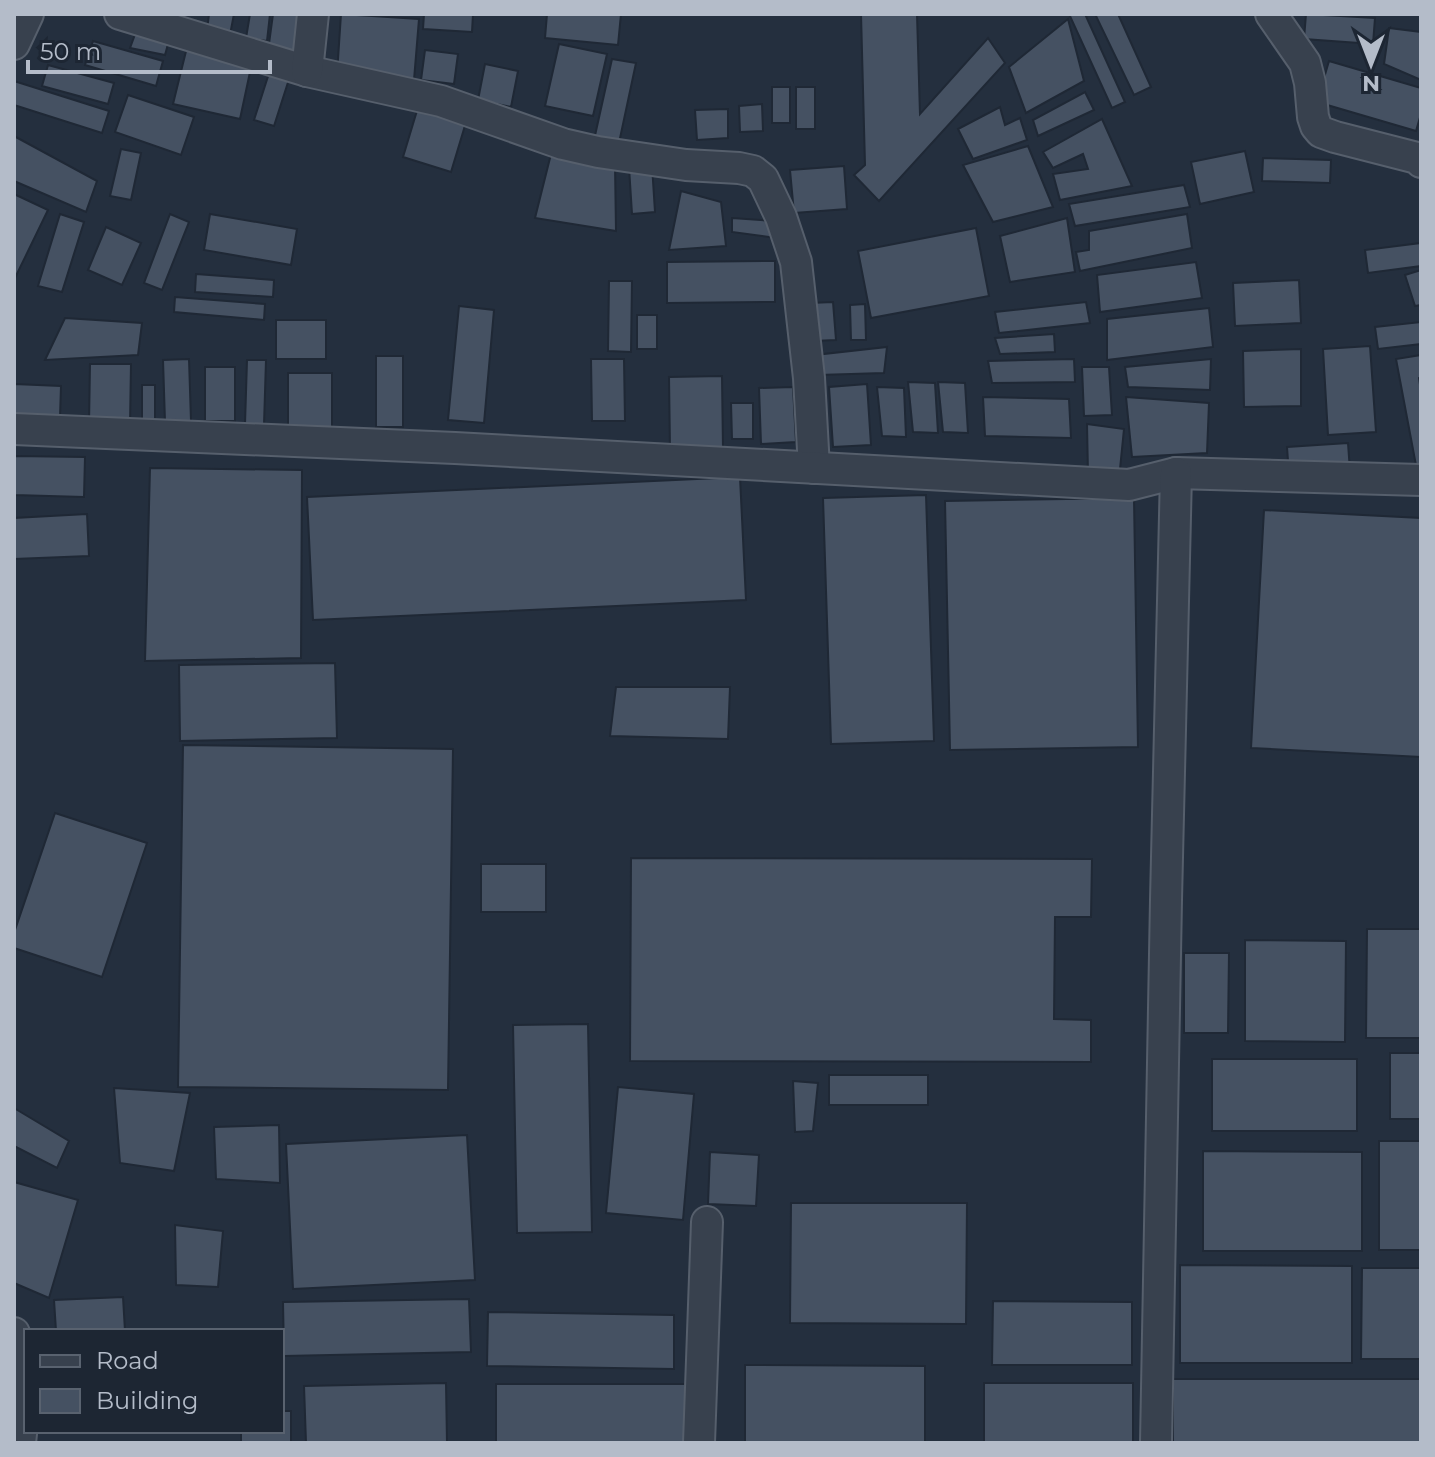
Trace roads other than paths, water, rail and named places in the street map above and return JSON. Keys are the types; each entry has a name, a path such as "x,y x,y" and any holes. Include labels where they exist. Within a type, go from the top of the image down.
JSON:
{"street":[{"path":"14,44 28,14"},
{"path":"120,14 307,71 441,101 563,144 686,165 753,171 763,179 781,217 796,262 809,378 814,468"},
{"path":"307,71 313,14"},
{"path":"1271,14 1305,63 1313,117 1321,132 1417,158 1421,162"},
{"path":"14,429 439,447 1129,485 1176,473 1421,480"},
{"path":"1156,1443 1176,473"},
{"path":"699,1443 707,1222"},
{"path":"14,1333 24,1406 20,1443"}]}
